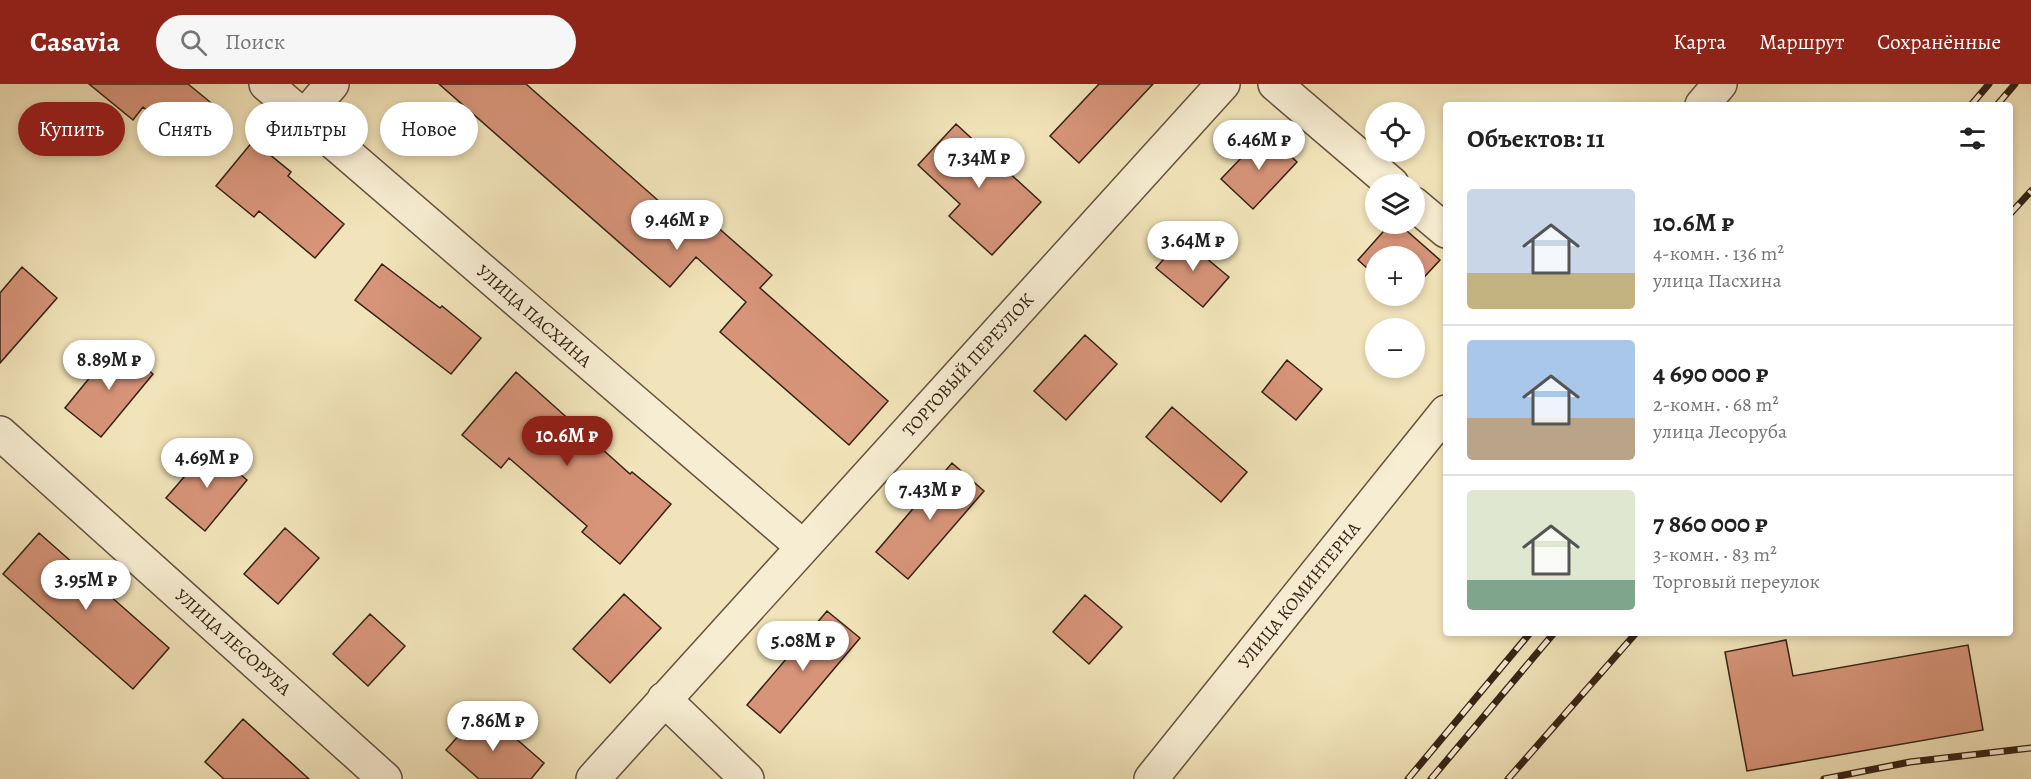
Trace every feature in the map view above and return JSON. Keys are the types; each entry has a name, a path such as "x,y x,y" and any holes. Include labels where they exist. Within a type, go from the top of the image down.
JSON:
{"street":[{"name":"УЛИЦА ПАСХИНА","path":"266,84 287,102"},
{"path":"317,102 332,84"},
{"name":"ТОРГОВЫЙ ПЕРЕУЛОК","path":"593,779 1223,84"},
{"path":"1275,84 1380,174"},
{"path":"1705,102 1720,84"},
{"name":"УЛИЦА ПАСХИНА","path":"349,156 803,547"},
{"path":"1425,213 1443,228"},
{"name":"УЛИЦА КОМИНТЕРНА","path":"1151,779 1443,416"},
{"name":"УЛИЦА ЛЕСОРУБА","path":"0,433 385,779"},
{"path":"664,699 747,779"}],"building":[{"path":"89,84 188,84 210,102 137,102 137,115 133,120 125,113 125,102 111,102"},
{"path":"439,84 526,84 678,218 690,203 772,275 760,288 888,401 849,445 720,332 746,302 696,257 670,287 478,118 478,102 459,102"},
{"path":"1099,84 1153,84 1079,163 1050,136"},
{"path":"956,124 1041,202 992,255 949,216 960,204 918,165"},
{"path":"1266,132 1297,162 1253,209 1221,179"},
{"path":"245,151 245,156 271,156 291,172 288,176 344,224 315,258 259,211 254,217 216,186"},
{"path":"1381,234 1410,234 1424,246 1370,246"},
{"path":"1182,238 1229,277 1203,307 1156,268"},
{"path":"1425,247 1440,260 1425,276"},
{"path":"1365,252 1365,266 1358,260"},
{"path":"382,264 440,308 442,306 481,338 451,374 355,300"},
{"path":"22,267 57,298 0,363 0,293"},
{"path":"1085,335 1117,364 1066,420 1034,391"},
{"path":"117,344 153,374 101,437 65,408"},
{"path":"1287,360 1322,389 1296,420 1262,392"},
{"path":"516,372 630,474 632,472 671,504 620,564 582,532 587,526 509,458 501,468 462,435"},
{"path":"1172,407 1247,472 1221,502 1146,437"},
{"path":"209,448 247,480 205,531 166,498"},
{"path":"952,463 984,491 908,579 876,552"},
{"path":"285,528 319,558 278,604 244,574"},
{"path":"39,533 169,648 133,689 3,574"},
{"path":"624,594 661,628 610,683 573,649"},
{"path":"1085,595 1122,627 1089,664 1053,632"},
{"path":"827,611 860,638 780,733 747,705"},
{"path":"370,614 405,646 368,686 333,654"},
{"path":"1786,640 1793,676 1968,645 1983,730 1747,771 1725,652"},
{"path":"482,709 544,763 531,779 479,779 446,750"},
{"path":"243,719 309,779 224,779 205,762"}],"railway":[{"path":"1974,102 1989,84"},
{"path":"2000,102 2015,84"},
{"path":"2013,211 2031,191"},
{"path":"1408,779 1527,636"},
{"path":"1431,779 1551,636"},
{"path":"1508,779 1633,636"},
{"path":"1824,779 1910,762 2031,748"}]}
